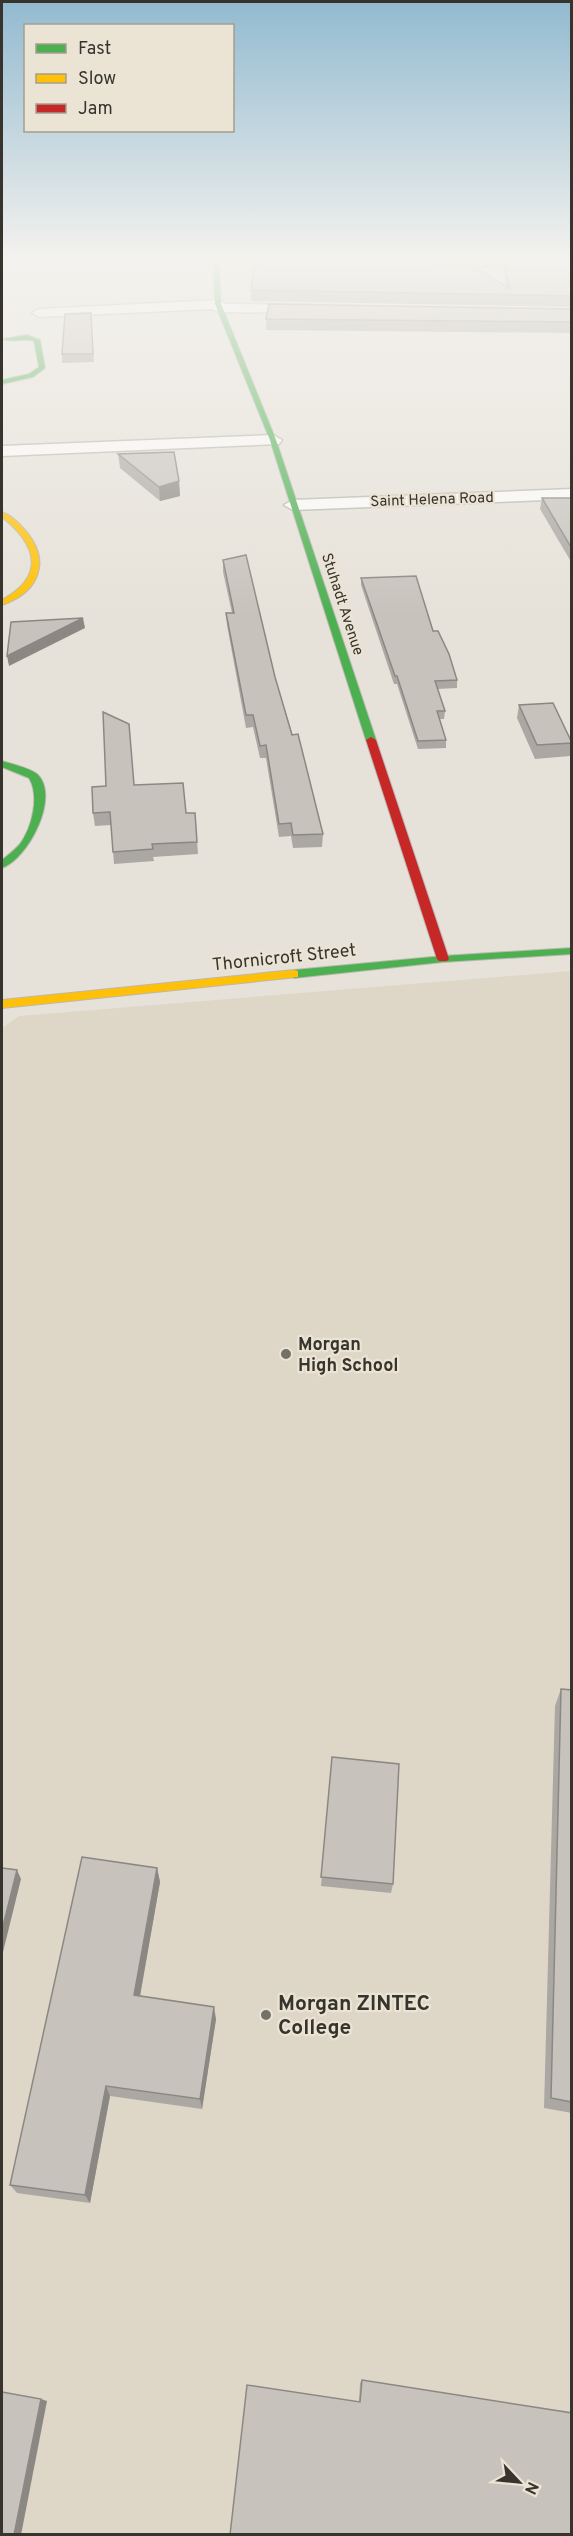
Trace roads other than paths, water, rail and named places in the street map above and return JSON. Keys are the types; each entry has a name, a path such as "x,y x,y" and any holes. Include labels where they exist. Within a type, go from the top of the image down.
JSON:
{"street":[{"name":"Stuhadt Avenue","path":"249,379 273,440 443,959"},
{"path":"2,451 273,440"},
{"name":"Saint Helena Road","path":"293,505 572,494"},
{"path":"2,514 23,529 34,544 37,575 29,588 18,598 2,603"},
{"path":"2,764 31,775 37,780 40,788 33,828 25,844 2,865"},
{"name":"Thornicroft Street","path":"2,1004 443,959 572,951"}],"place":[{"name":"Morgan High School","path":"286,1354"},
{"name":"Morgan ZINTEC College","path":"266,2015"}]}
